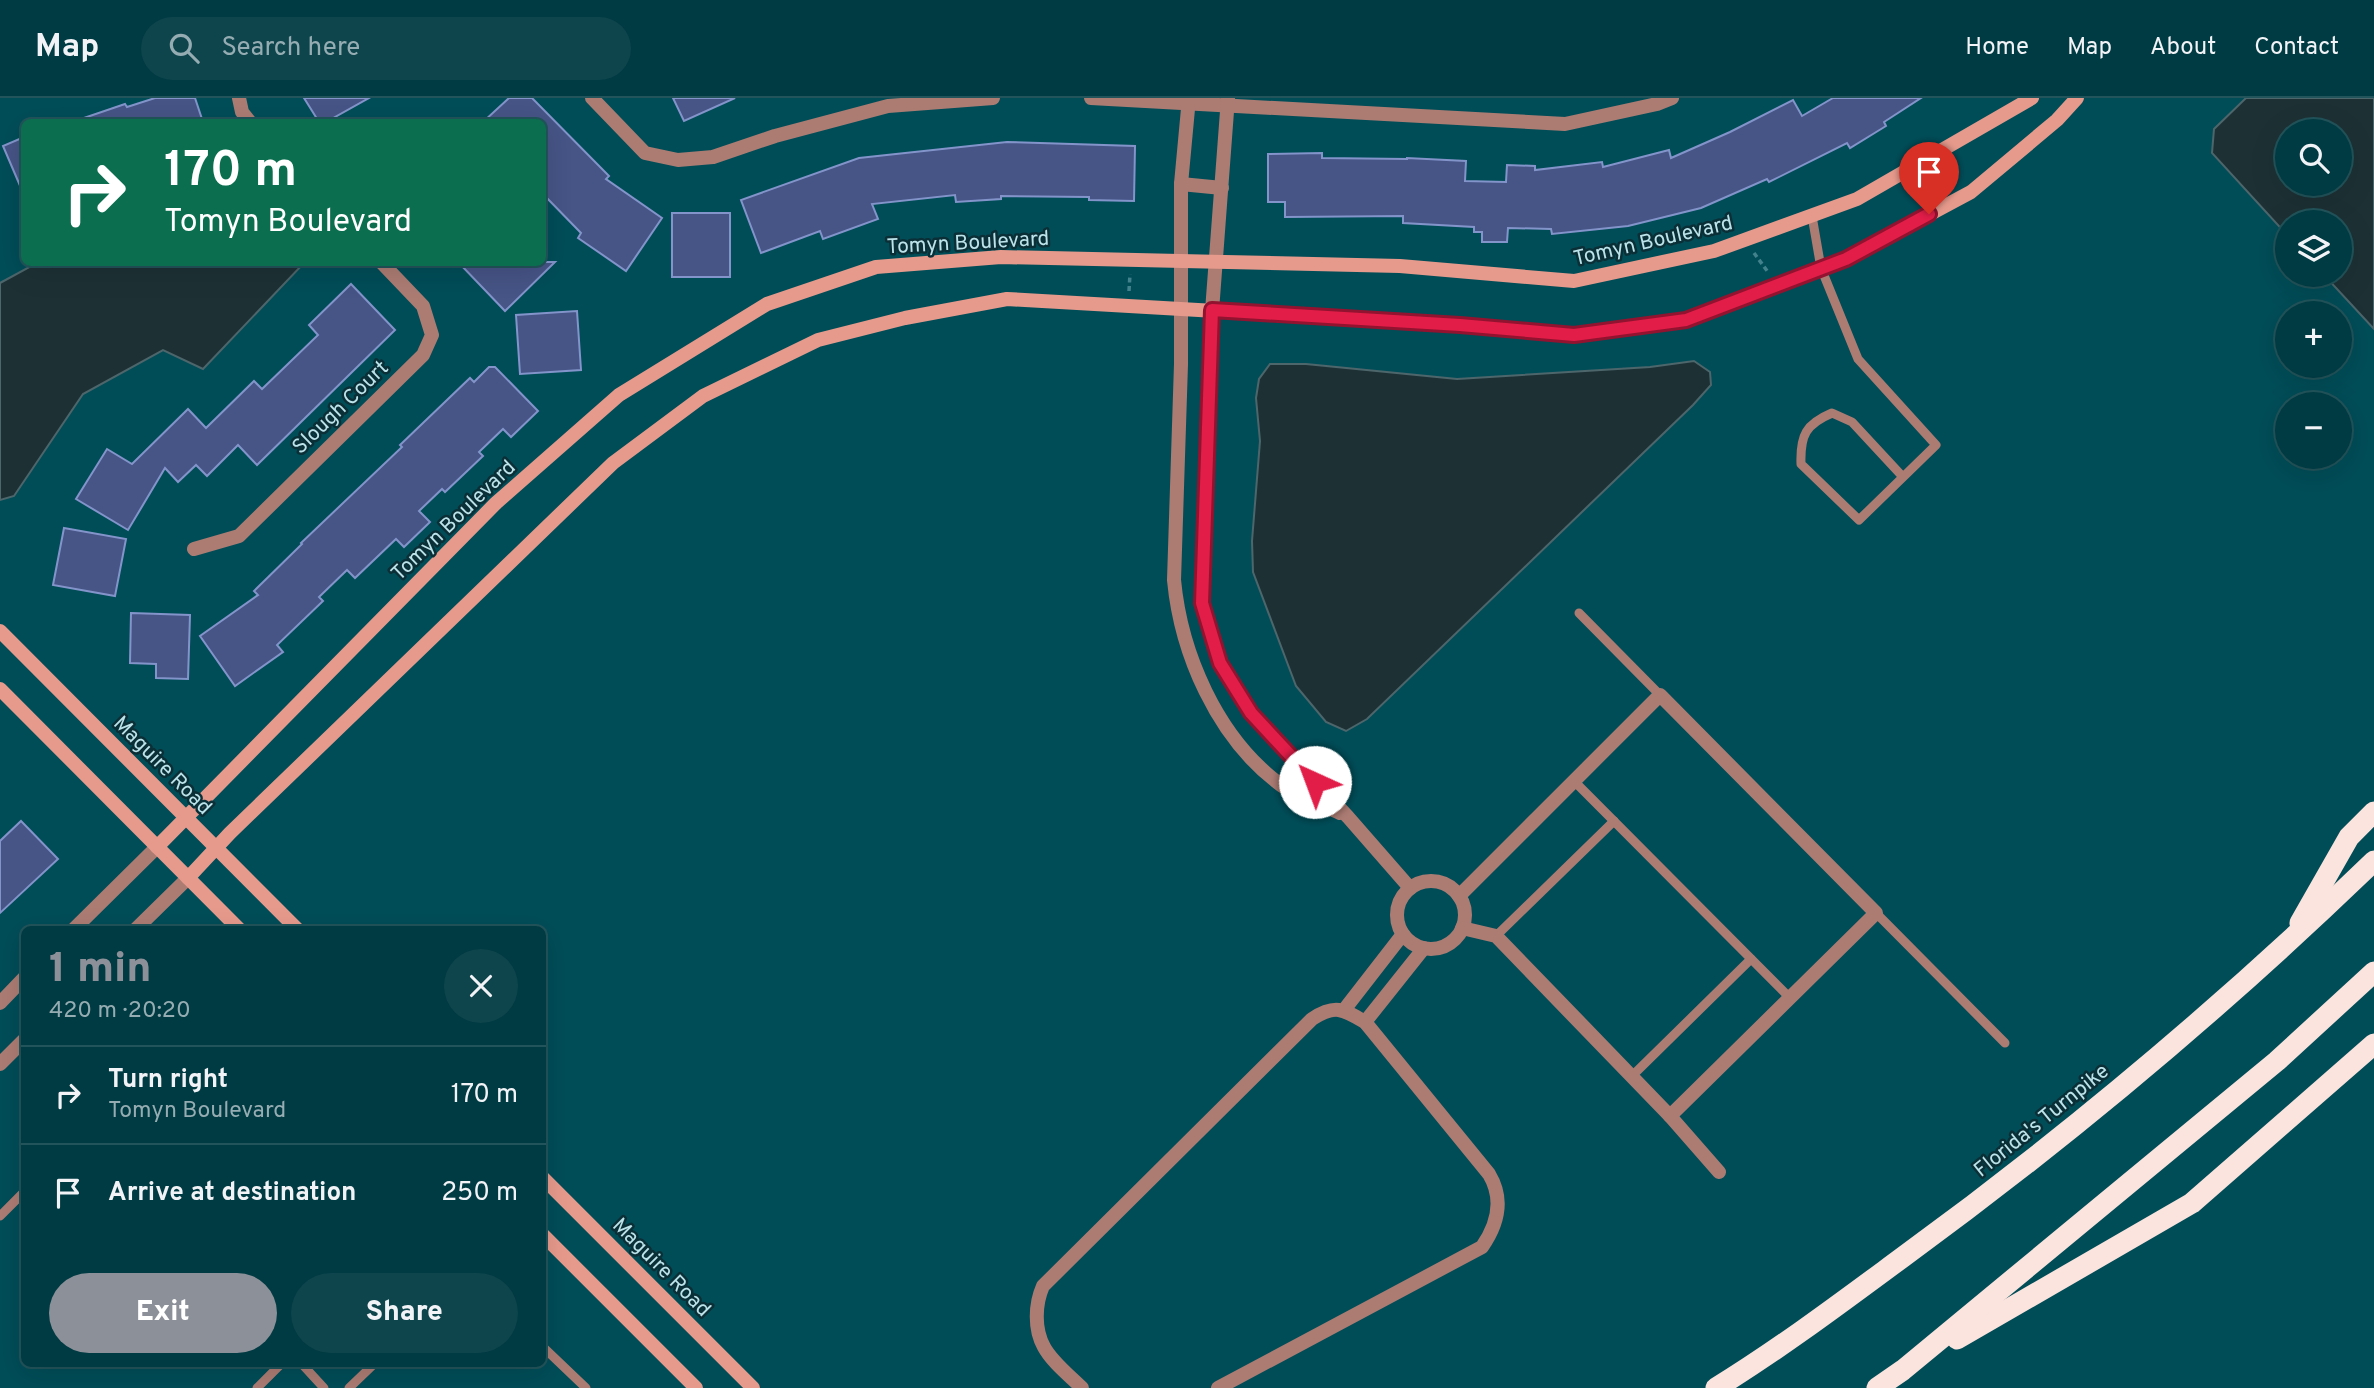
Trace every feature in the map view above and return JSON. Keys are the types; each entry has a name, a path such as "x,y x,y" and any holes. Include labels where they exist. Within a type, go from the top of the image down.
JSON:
{"highway":[{"path":"2288,945 2349,837 2374,812"},
{"name":"Florida's Turnpike","path":"1716,1388 1831,1310 1992,1193 2155,1060 2288,945 2374,862"},
{"path":"1903,1370 2277,1061 2374,972"},
{"path":"1877,1388 1903,1370 2192,1203 2374,1044"}],"street":[{"path":"239,98 248,119"},
{"path":"592,98 645,153 678,160 713,157 775,136 888,106 993,98"},
{"path":"1091,98 1228,102 1565,124 1672,98"},
{"name":"Tomyn Boulevard","path":"77,926 486,513 517,485 619,395 767,304 876,267 1001,257 1400,266 1574,281 1714,251 1857,199 2032,98"},
{"path":"139,926 613,463 703,396 818,340 905,318 1007,299 1460,325 1574,335 1686,320 1846,259 1971,192 2057,120 2077,98"},
{"path":"1188,101 1181,184 1179,262 1181,364 1174,580 1176,606 1196,668 1232,737 1279,785 1348,817"},
{"path":"1228,102 1212,310 1202,603 1220,663 1251,713 1410,888"},
{"path":"1181,184 1222,188"},
{"name":"Slough Court","path":"194,549 239,536 423,355 432,335 424,306 385,266"},
{"path":"1176,606 1202,603"},
{"name":"Maguire Road","path":"0,631 294,926"},
{"path":"0,689 236,926"},
{"path":"1459,896 1660,695 1876,914 1670,1116"},
{"path":"1431,880 1442,882 1459,896 1465,917 1462,928 1448,944 1437,948 1424,948 1403,934 1397,918 1398,907 1402,896 1410,888 1431,880"},
{"path":"1462,928 1496,936 1670,1116 1719,1171"},
{"path":"1344,1010 1403,934"},
{"path":"1365,1022 1424,948"},
{"path":"0,1003 21,981"},
{"path":"1082,1388 1043,1346 1037,1311 1037,1299 1043,1286 1312,1019 1326,1010 1344,1010 1365,1022 1489,1174 1497,1187 1498,1210 1490,1236 1482,1247 1471,1254 1218,1388"},
{"path":"0,1065 21,1043"},
{"name":"Maguire Road","path":"546,1181 753,1388"},
{"path":"546,1238 695,1388"}],"lane":[{"path":"1812,216 1821,268 1858,359 1936,445 1859,520 1801,464 1801,442 1814,421 1832,413 1852,422 1903,477"},
{"path":"1579,613 1660,695"},
{"path":"1574,781 1790,998"},
{"path":"1496,936 1614,821"},
{"path":"1876,914 2004,1043"},
{"path":"1632,1077 1751,959"},
{"path":"0,1216 21,1195"},
{"path":"546,1350 586,1388"},
{"path":"257,1388 278,1367"},
{"path":"305,1367 324,1388"},
{"path":"349,1388 371,1367"}],"path":[{"path":"1748,245 1774,279"}],"water":[{"path":"2246,98 2374,98 2374,329 2352,305 2352,301 2348,301 2335,287 2352,287 2352,210 2275,210 2275,222 2212,153 2214,129"},
{"path":"31,266 301,266 203,369 163,350 83,394 14,496 0,500 0,283"},
{"path":"1694,361 1710,372 1711,385 1693,405 1367,719 1346,731 1326,722 1296,686 1253,572 1252,541 1260,441 1256,398 1259,379 1270,364 1306,364 1457,379 1650,367"}],"building":[{"path":"155,98 195,98 202,119 81,119 125,104 127,107"},
{"path":"304,98 369,98 331,119 317,119"},
{"path":"509,98 532,98 609,176 606,179 662,218 626,271 578,238 581,233 546,197 546,119 486,119"},
{"path":"673,98 735,98 684,121"},
{"path":"1833,98 1921,98 1884,122 1886,126 1850,148 1847,143 1769,182 1767,179 1701,208 1628,226 1552,234 1551,229 1508,228 1507,242 1482,242 1482,232 1474,232 1474,227 1403,223 1403,216 1285,217 1285,202 1268,202 1268,154 1322,153 1322,158 1466,161 1465,181 1506,182 1507,165 1535,166 1535,170 1602,162 1603,167 1669,150 1671,158 1793,100 1802,116"},
{"path":"21,138 21,188 3,146"},
{"path":"1007,142 1135,146 1134,201 1089,200 1089,197 1001,196 1001,199 956,202 955,195 872,204 878,219 823,239 820,231 761,253 741,200 859,158"},
{"path":"672,213 730,213 730,277 672,277"},
{"path":"546,262 555,262 505,311 462,266 546,266"},
{"path":"351,284 395,330 257,465 238,445 207,476 196,465 178,482 165,468 128,530 76,499 107,449 132,464 188,409 206,428 254,381 262,389 318,335 309,325"},
{"path":"577,311 581,370 520,374 516,315"},
{"path":"489,367 495,367 538,411 511,437 503,429 479,452 483,456 445,492 442,489 419,511 430,522 404,547 396,539 355,578 347,570 319,597 323,601 277,645 283,652 235,686 200,636 258,595 254,591 402,447 400,445 470,378 474,382"},
{"path":"64,528 126,539 115,596 53,585"},
{"path":"131,613 190,615 188,679 156,678 156,664 130,663"},
{"path":"21,821 58,859 0,913 0,841"}],"route":[{"path":"1315,782 1251,713 1220,663 1202,603 1212,310 1460,325 1574,335 1686,320 1846,259 1929,214"}]}
